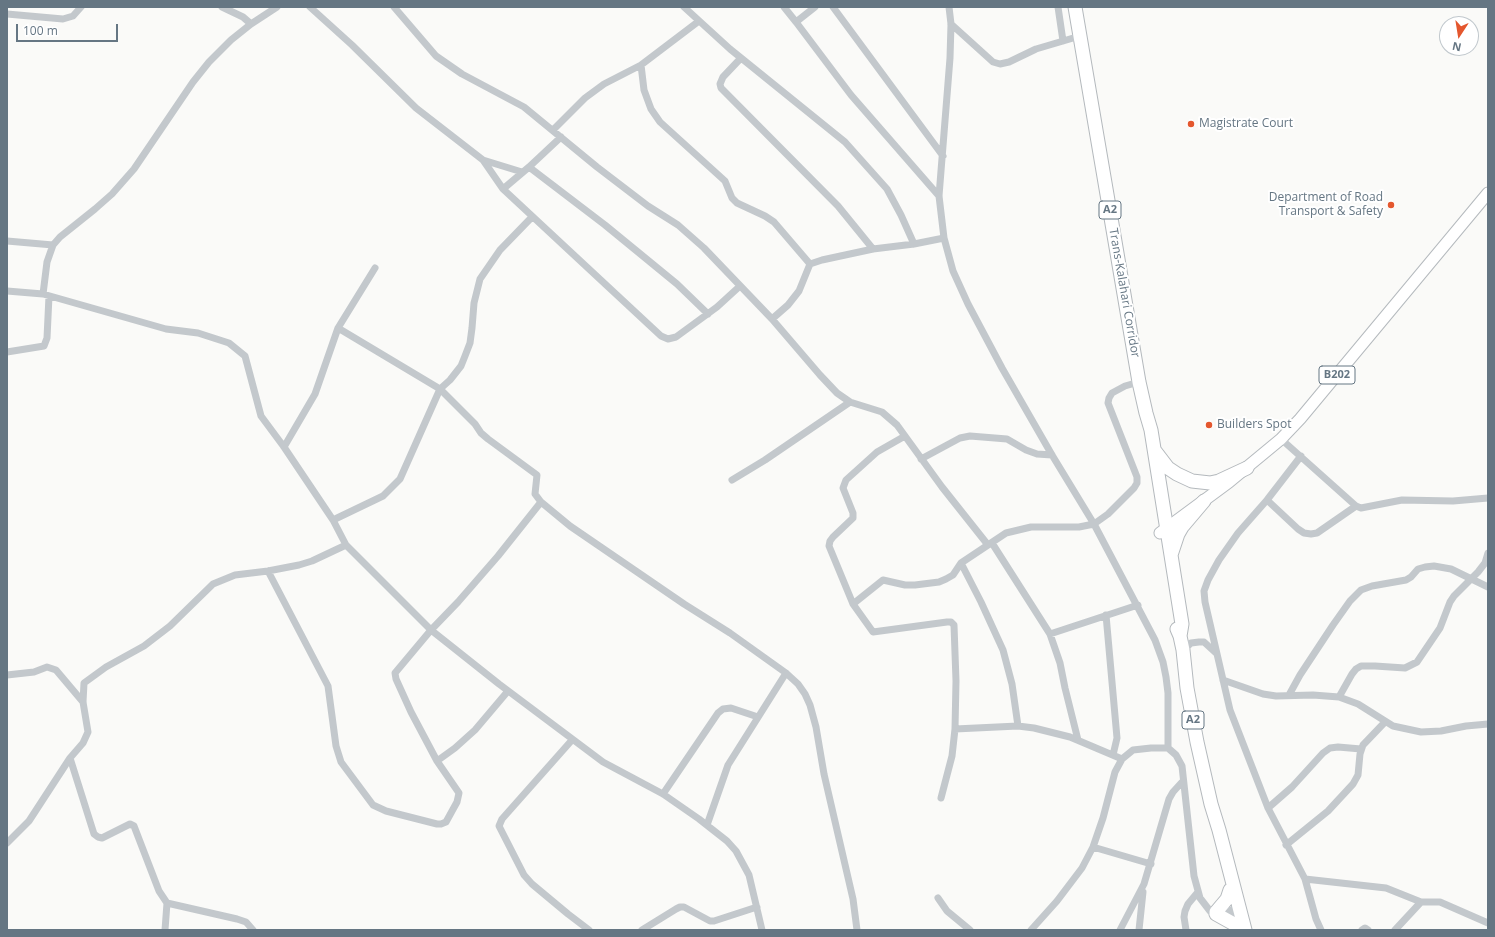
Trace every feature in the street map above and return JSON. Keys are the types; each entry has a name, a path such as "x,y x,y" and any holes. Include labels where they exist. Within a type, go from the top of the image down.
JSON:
{"highway":[{"name":"Trans-Kalahari Corridor","path":"1075,7 1139,382 1151,430 1175,625 1180,636 1183,650 1187,688 1197,742 1238,911"},
{"name":"Trans-Kalahari Corridor","path":"1146,413 1145,430 1182,624 1180,636"},
{"path":"1154,450 1168,468 1181,477 1192,481 1210,483 1219,481 1247,468"},
{"path":"1170,558 1178,534 1182,527 1204,501"},
{"name":"Trans-Kalahari Corridor","path":"1211,804 1211,816 1215,836 1230,890 1238,911"},
{"path":"1230,890 1227,899 1214,912 1234,924 1239,930"},
{"name":"A2","path":"1238,911 1239,930"},
{"name":"A2","path":"1238,911 1245,930"}],"main road":[{"name":"B202","path":"1163,530 1247,468 1281,439 1305,413 1488,193"}],"street":[{"path":"7,14 63,19 73,16 81,7"},
{"path":"222,7 243,17 251,24"},
{"path":"7,352 44,346 47,338 47,262 53,245 60,237 112,194 134,169 193,82 209,62 231,40 251,24 277,7"},
{"path":"310,7 352,45 416,108 483,160 503,189 664,338 668,339 676,337 708,314 740,286"},
{"path":"394,7 436,56 462,74 524,107 597,167 648,206 678,225 704,248 772,319 837,393 850,402 882,412 890,418 921,459 990,544 1050,634 1060,663 1078,740"},
{"path":"684,7 741,58 845,142 887,189 902,215 914,244"},
{"path":"784,7 851,95 939,196"},
{"path":"796,22 815,7"},
{"path":"833,7 943,156"},
{"path":"949,7 951,24 943,156 939,196 944,238 953,271 968,304 1002,368 1094,524 1138,605 1155,640 1163,662 1168,693 1168,748"},
{"path":"1058,7 1063,40"},
{"path":"553,130 569,113 604,84 641,65 699,21"},
{"path":"951,24 993,62 1000,64 1009,62 1036,49 1080,36"},
{"path":"741,58 723,77 720,84 721,88 838,206 873,248"},
{"path":"641,65 646,97 651,109 660,122 724,181 732,198 737,203 765,216 774,222 810,264"},
{"path":"503,189 530,167 561,137"},
{"path":"483,160 522,172"},
{"path":"530,167 605,225 677,284 708,314"},
{"path":"333,520 383,496 400,480 440,389 461,366 465,356 472,328 474,302 480,279 500,250 532,217"},
{"path":"810,264 873,248 914,244 944,238"},
{"path":"7,241 53,245"},
{"path":"772,319 788,304 798,291 810,264"},
{"path":"284,447 315,394 338,328 375,268"},
{"path":"7,291 46,295 166,329 198,333 228,343 245,356 261,416 284,447 333,520 346,545 431,630 508,691 603,762 663,794 727,841 743,861 749,875 762,930"},
{"path":"338,328 440,389 475,424 481,433 537,475 535,494 541,502 566,523 684,604 730,633 786,673 798,684 810,705 816,727 824,774 853,899 856,930"},
{"path":"853,604 883,580 905,585 939,582 953,575 961,563 1006,533 1031,527 1079,527 1094,524 1108,514 1134,488 1137,483 1137,477 1108,404 1109,398 1112,393 1125,386 1139,382"},
{"path":"732,480 765,460 850,402"},
{"path":"905,436 877,452 849,476 843,488 853,513 853,518 833,537 829,546 853,604 873,632 947,622 951,622 954,625 956,680 955,729 952,756 941,798"},
{"path":"921,459 960,438 970,436 1007,439 1026,450 1037,454 1052,455"},
{"path":"1281,439 1356,506 1361,508 1402,500 1453,501 1488,498"},
{"path":"1301,456 1267,500 1238,533 1219,560 1204,591 1205,602 1230,710 1268,808 1305,880 1316,919 1321,930"},
{"path":"1267,500 1298,529 1304,533 1311,534 1317,533 1356,506"},
{"path":"268,571 328,686 336,746 341,762 373,805 386,811 438,824 446,822 457,802 459,793 437,761 411,712 394,675 431,630 478,579 541,502"},
{"path":"7,843 29,821 70,758 83,744 88,732 83,702 84,683 106,667 144,646 170,626 213,584 235,575 268,571 312,561 346,545"},
{"path":"1340,697 1352,674 1361,666 1404,668 1417,662 1440,628 1450,602 1485,563 1488,553"},
{"path":"961,563 1003,650 1012,684 1018,726"},
{"path":"1289,696 1300,675 1333,625 1350,601 1361,590 1372,586 1406,580 1418,569 1434,566 1451,569 1488,587"},
{"path":"1050,634 1138,605"},
{"path":"1106,615 1117,738 1113,755"},
{"path":"1183,650 1192,643 1204,642 1217,654"},
{"path":"7,675 34,672 47,667 56,670 83,702"},
{"path":"707,825 728,765 786,673"},
{"path":"1223,680 1263,694 1340,697 1358,704 1386,722 1402,729 1421,732 1441,731 1466,726 1488,724"},
{"path":"437,761 455,748 475,730 508,691"},
{"path":"663,794 718,713 723,709 731,708 758,717"},
{"path":"1286,845 1328,811 1353,784 1358,775 1361,750 1366,741 1386,722"},
{"path":"955,729 1018,726 1050,731 1078,740 1122,759"},
{"path":"572,740 502,819 499,826 524,874 532,884 589,930"},
{"path":"1268,808 1292,787 1330,748 1338,746 1361,750"},
{"path":"1031,930 1061,896 1082,868 1093,846 1103,818 1115,772 1122,759 1133,750 1151,748 1168,748 1176,755 1182,766 1194,876 1200,898 1214,912 1238,911"},
{"path":"70,758 94,834 102,838 130,824 134,826 159,892 166,903 165,930"},
{"path":"1120,930 1144,884 1151,864 1166,807 1173,792 1183,781"},
{"path":"1093,846 1151,864"},
{"path":"1305,880 1386,888 1421,902 1440,902 1488,923"},
{"path":"1139,930 1144,884"},
{"path":"1186,930 1184,917 1185,911 1188,904 1198,892"},
{"path":"938,898 947,911 970,930"},
{"path":"1395,930 1421,902"},
{"path":"166,903 237,918 246,922 253,930"},
{"path":"642,930 680,907 710,921 714,921 757,907"},
{"path":"1362,930 1365,928 1368,930"}],"place":[{"name":"Magistrate Court","path":"1191,124"},
{"name":"Department of Road Transport & Safety","path":"1391,205"},
{"name":"Builders Spot","path":"1209,425"}]}
